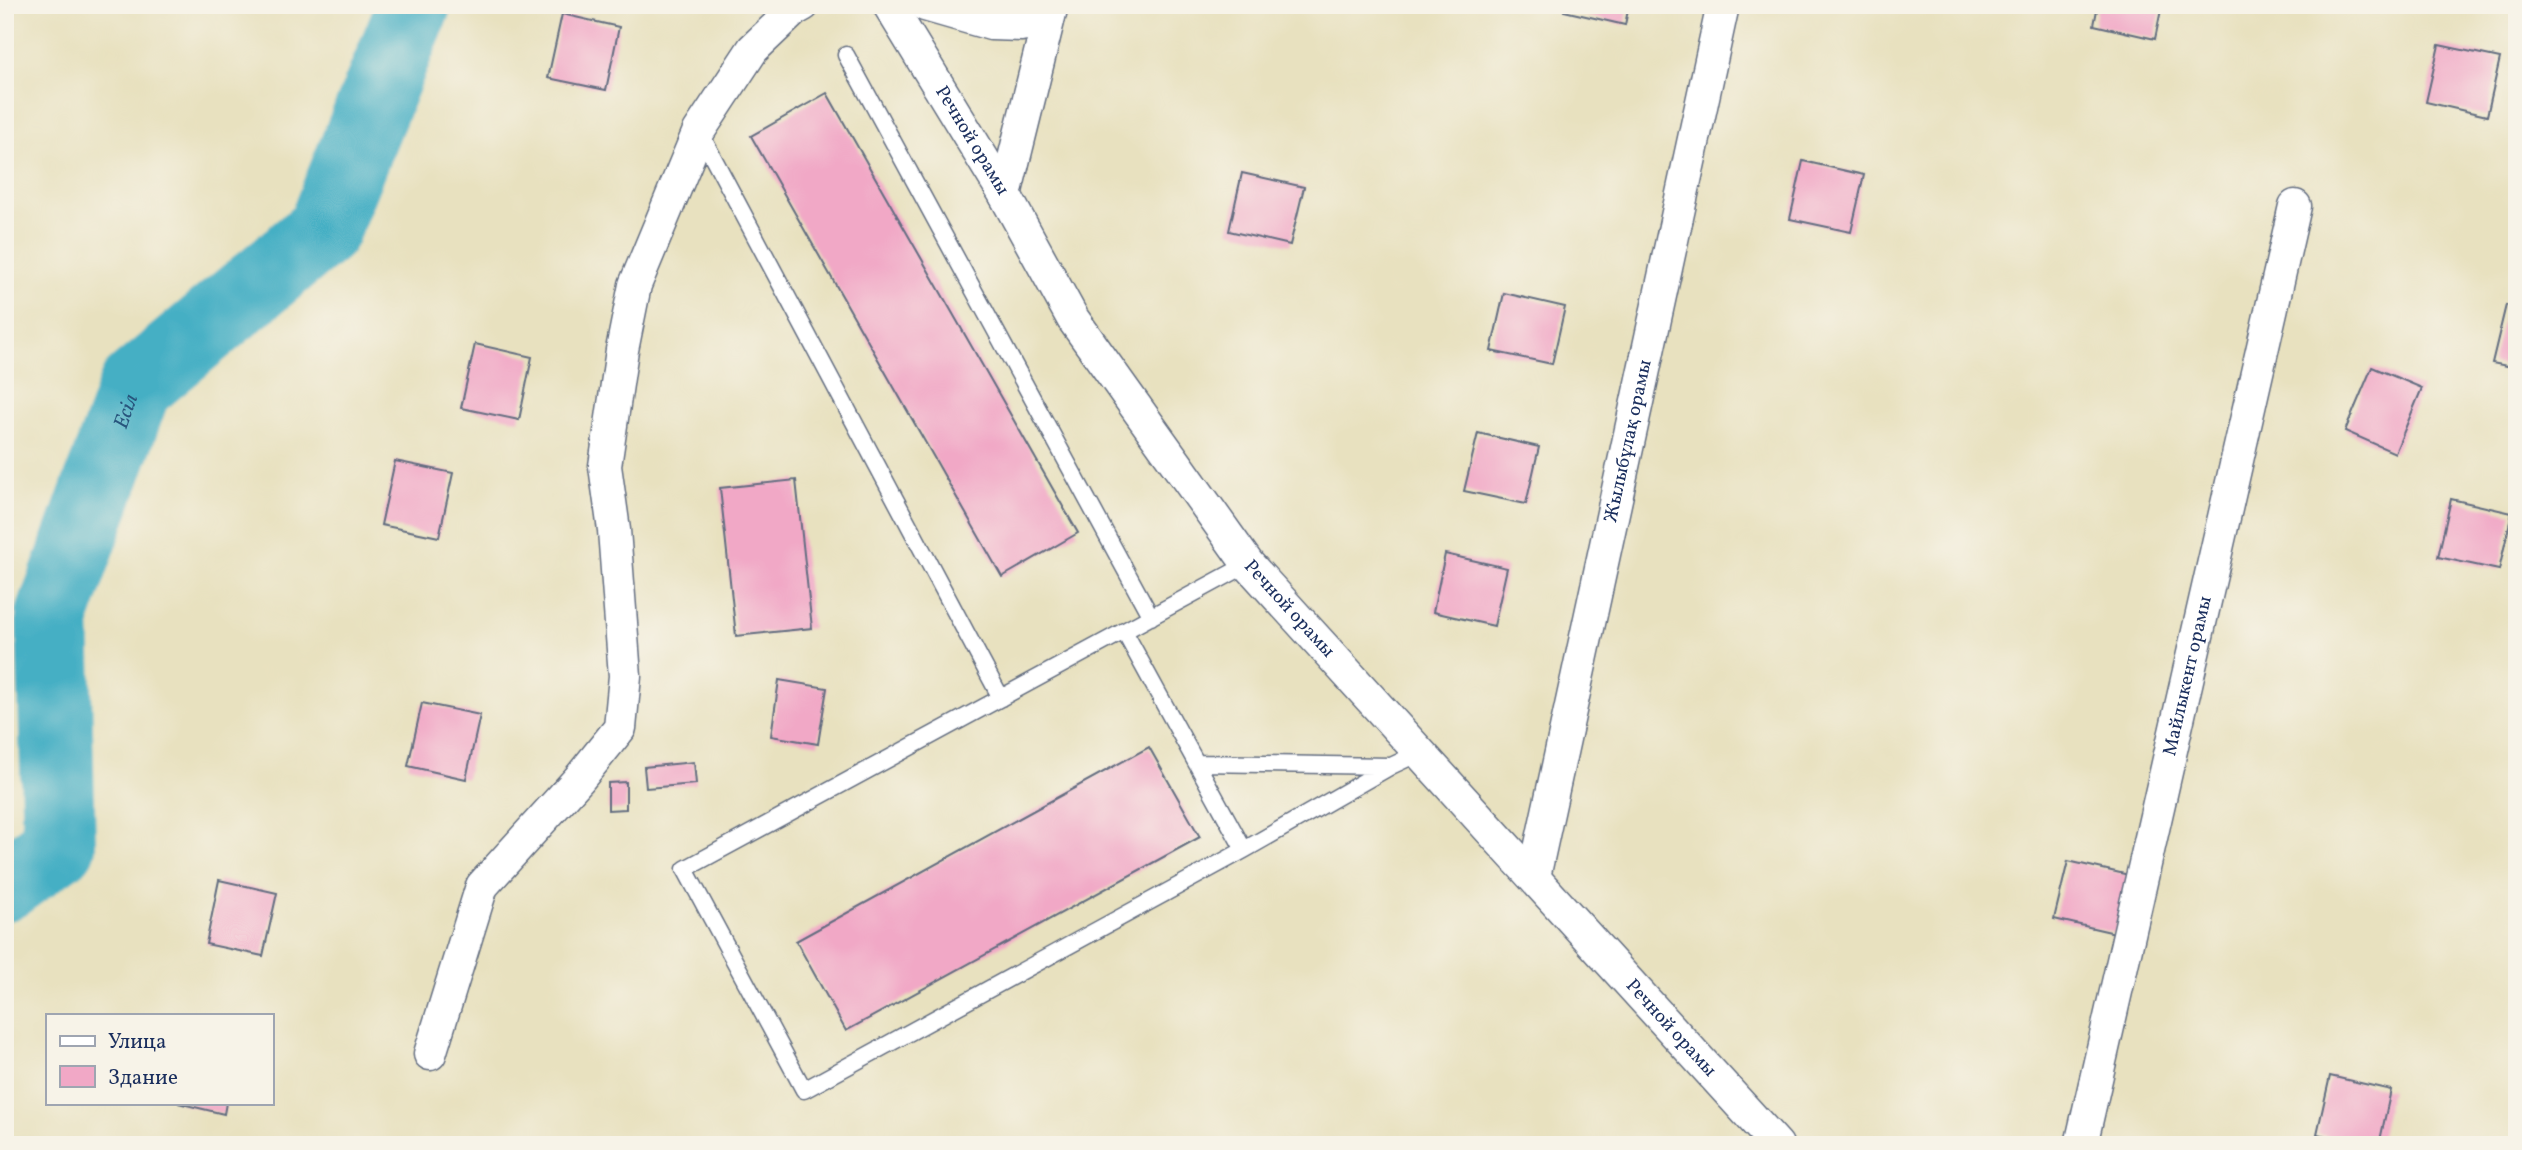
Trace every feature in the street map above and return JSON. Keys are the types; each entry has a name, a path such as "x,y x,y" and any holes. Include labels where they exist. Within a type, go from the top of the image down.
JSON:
{"street":[{"path":"430,1054 482,886 579,779 620,728 625,676 614,530 605,466 622,350 635,285 699,131 753,50 794,10 803,5"},
{"name":"Речной орамы","path":"889,5 1005,195 1073,319 1248,564 1777,1145"},
{"path":"925,5 991,24 1023,25 1051,5"},
{"path":"1005,195 1051,5"},
{"name":"Жылыбұлақ орамы","path":"1534,877 1723,5"},
{"name":"Майлыкент орамы","path":"2081,1145 2295,206"}],"lane":[{"path":"846,55 1151,617"},
{"path":"699,131 1001,698"},
{"path":"1248,564 685,869 804,1090 1244,850 1391,766 1421,752"},
{"path":"1124,631 1244,850"},
{"path":"1197,763 1391,766"}],"building":[{"path":"1565,5 1629,5 1625,25 1564,11"},
{"path":"2098,5 2162,5 2155,39 2094,25"},
{"path":"562,14 619,27 606,90 548,78"},
{"path":"2439,45 2500,58 2487,116 2426,102"},
{"path":"827,93 1078,533 1002,577 751,136"},
{"path":"1803,161 1864,175 1851,232 1790,219"},
{"path":"1242,173 1304,187 1290,245 1229,231"},
{"path":"1504,293 1565,307 1552,364 1491,351"},
{"path":"2506,305 2517,307 2517,368 2492,363"},
{"path":"475,344 532,357 519,420 461,408"},
{"path":"2372,367 2422,388 2395,453 2345,431"},
{"path":"1478,433 1539,447 1526,504 1464,491"},
{"path":"395,461 453,473 439,537 381,525"},
{"path":"796,480 812,628 736,636 720,488"},
{"path":"2451,499 2512,513 2499,570 2438,557"},
{"path":"1445,554 1507,568 1494,626 1433,612"},
{"path":"779,680 827,688 818,744 771,736"},
{"path":"422,703 480,715 466,779 408,766"},
{"path":"1149,747 1200,837 846,1031 796,941"},
{"path":"694,762 696,784 646,788 644,767"},
{"path":"626,782 626,809 608,810 608,783"},
{"path":"2068,861 2129,875 2115,933 2054,919"},
{"path":"219,880 277,893 263,956 206,944"},
{"path":"2330,1076 2391,1090 2379,1145 2364,1145 2317,1134"},
{"path":"182,1104 226,1104 224,1114"}],"waterway":[{"name":"Есіл","path":"5,884 59,845 53,615 135,387 323,230 414,5"}]}
